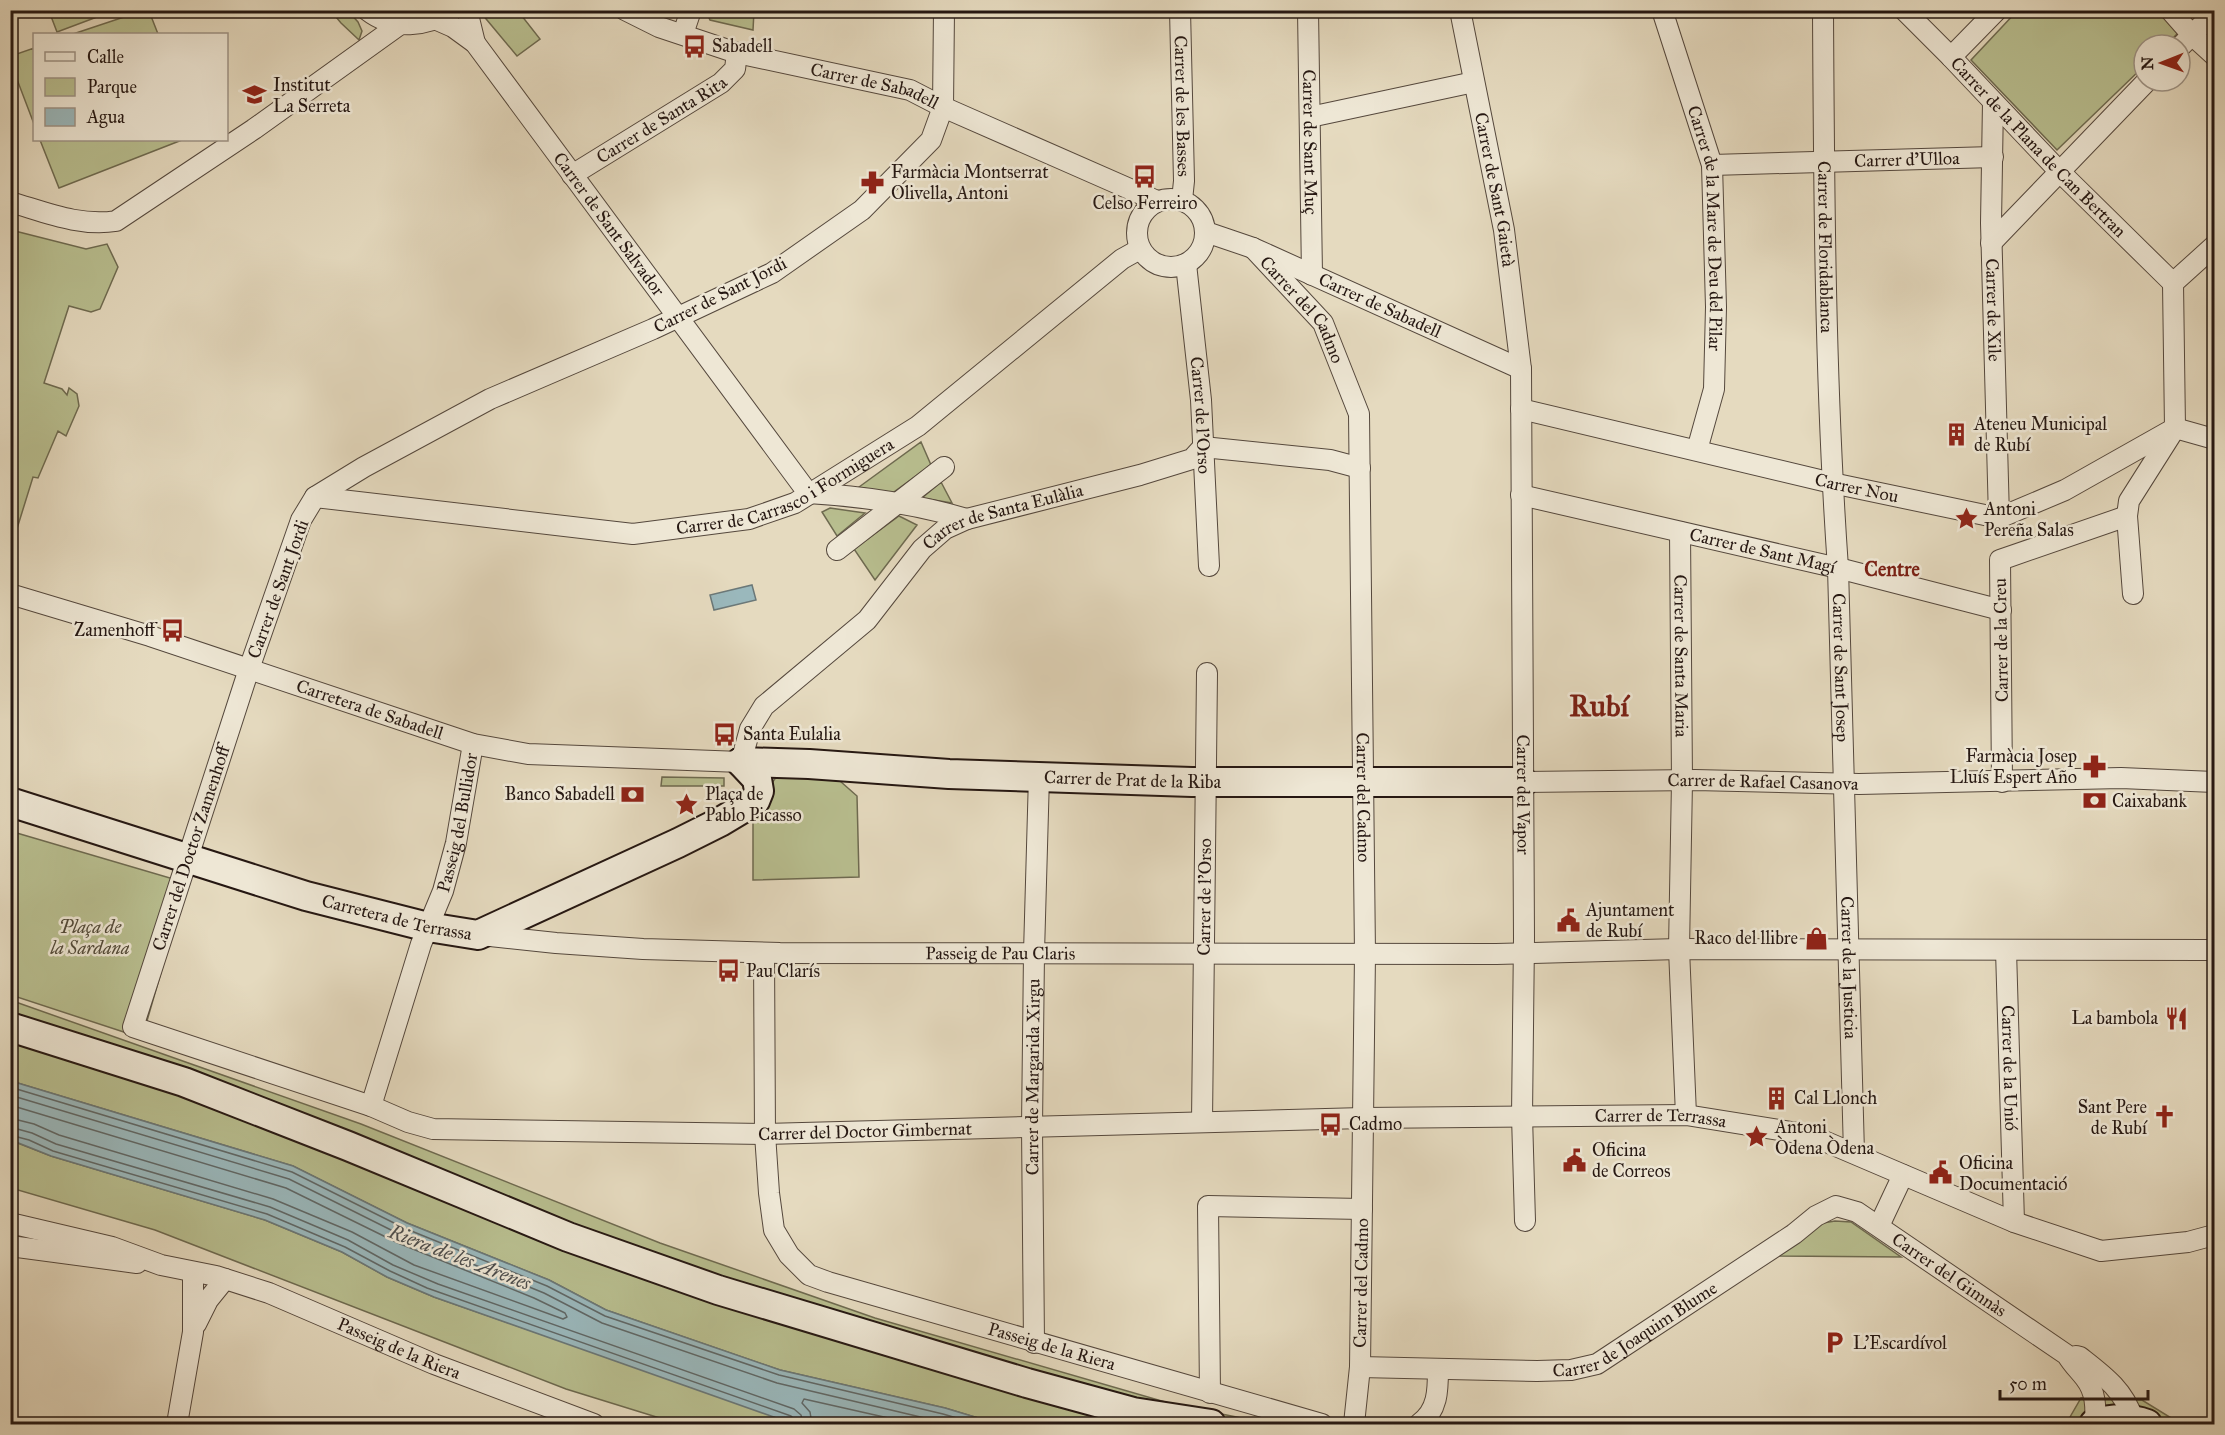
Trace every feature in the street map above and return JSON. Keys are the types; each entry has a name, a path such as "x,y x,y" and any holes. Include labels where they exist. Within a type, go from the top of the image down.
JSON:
{"street":[{"path":"367,10 374,16 399,25 423,24 445,15"},
{"name":"Carrer de Sant Salvador","path":"467,10 475,43"},
{"name":"Carrer de Sabadell","path":"626,10 659,27 737,53 910,90 943,107 1157,201"},
{"path":"683,34 691,10"},
{"name":"Carrer de Sant Jordi","path":"249,669 301,520 315,497 364,466 490,399 653,329 772,273 862,210 931,140 943,107 944,10"},
{"name":"Carrer de les Basses","path":"1180,10 1184,181 1182,200"},
{"name":"Carrer de Sant Muç","path":"1308,10 1312,274"},
{"name":"Carrer de Sant Gaietà","path":"1460,10 1504,230 1521,369"},
{"name":"Carrer de la Mare de Deu del Pilar","path":"1662,10 1712,165 1716,307 1714,389 1697,450"},
{"name":"Carrer de Floridablanca","path":"1824,10 1824,161 1832,483"},
{"name":"Carrer de la Plana de Can Bertran","path":"1904,10 2059,171 2173,283"},
{"path":"1951,57 1997,10"},
{"path":"2170,10 2182,33"},
{"path":"2192,35 2214,13"},
{"name":"Carrer de Sant Salvador","path":"445,15 453,27 475,43 808,494"},
{"path":"10,202 82,222 98,224 116,221 254,129 399,25"},
{"path":"2192,44 2214,55"},
{"name":"Carrer de Santa Rita","path":"572,175 721,83 735,69 737,53"},
{"path":"1310,117 1474,82"},
{"path":"1991,243 2135,93"},
{"name":"Carrer de Xile","path":"1993,102 1991,243 1999,518"},
{"name":"Carrer d'Ulloa","path":"1712,165 1993,157"},
{"path":"1118,184 1141,216"},
{"path":"1168,198 1182,200 1198,211 1204,220 1206,232 1204,243 1199,253 1186,264 1169,267 1157,265 1140,249 1137,226 1148,207 1157,201 1168,198"},
{"name":"Carrer de Sabadell","path":"1206,232 1253,248 1521,369"},
{"path":"2133,594 2127,516 2129,501 2175,428 2173,283 2214,246"},
{"name":"Carrer del Cadmo","path":"1253,248 1323,323 1359,414 1365,954 1359,1374 1354,1425"},
{"name":"Carrer de Carrasco i Formiguera","path":"315,497 357,495 409,510 633,534 749,519 795,503 918,426 1122,259 1140,249"},
{"name":"Carrer de l'Orso","path":"1186,264 1202,400 1209,566"},
{"name":"Carrer del Vapor","path":"1521,369 1524,953 1522,1116 1525,1221"},
{"name":"Carrer Nou","path":"1521,410 1832,483 1999,518"},
{"path":"1999,518 2065,490 2175,428 2214,439"},
{"path":"1203,447 1330,460 1360,468"},
{"name":"Carrer de Santa Eulàlia","path":"741,762 750,729 765,706 867,620 922,549 945,529 967,519 1140,475 1192,459 1203,447"},
{"path":"357,495 353,480 364,466"},
{"path":"837,550 944,467"},
{"name":"Carrer de Sant Josep","path":"1832,483 1838,568 1844,783"},
{"path":"808,494 843,495 896,503 967,519"},
{"name":"Carrer de Sant Magí","path":"1521,495 1838,568 2001,610"},
{"name":"Carrer de la Creu","path":"2002,782 2000,560 2127,516"},
{"name":"Carrer de Santa Maria","path":"1680,532 1682,781 1679,949 1686,1115"},
{"name":"Carretera de Sabadell","path":"10,594 150,636 473,744 528,754 741,762"},
{"name":"Carrer del Doctor Zamenhoff","path":"249,669 133,1027 371,1106"},
{"name":"Carrer de l'Orso","path":"1202,1122 1207,673"},
{"name":"Passeig del Bullidor","path":"371,1106 428,927 443,891 456,843 473,744"},
{"name":"Carrer de Prat de la Riba","path":"741,762 809,764 949,774 1205,781 1522,782"},
{"name":"Carretera de Terrassa","path":"10,802 306,896 428,927 478,935 678,843 755,801 759,791 757,779 741,762"},
{"name":"Carrer de Margarida Xirgu","path":"1034,1342 1032,1127 1039,776"},
{"name":"Carrer de Rafael Casanova","path":"1522,782 2002,782 2121,778 2214,782"},
{"name":"Carrer de la Justicia","path":"1844,783 1854,1153"},
{"name":"Passeig de Pau Claris","path":"478,935 556,944 764,953 1365,954 1679,949 2214,950"},
{"name":"Carrer de la Unió","path":"2006,950 2014,1222"},
{"name":"Passeig de la Riera","path":"764,953 765,1134 774,1230 789,1255 809,1275 1322,1425"},
{"path":"10,1027 184,1082 643,1265 782,1310 1027,1383 1133,1412 1211,1425"},
{"name":"Carrer del Doctor Gimbernat","path":"371,1106 408,1122 433,1129 765,1134 1363,1118"},
{"name":"Carrer de Terrassa","path":"1363,1118 1686,1115 1810,1135 2014,1222 2101,1251 2188,1242 2214,1235"},
{"name":"Carrer del Gimnàs","path":"1903,1175 1879,1226 2067,1355 2092,1390 2096,1404 2095,1424"},
{"path":"1210,1393 1208,1206 1362,1209"},
{"name":"Carrer de Joaquim Blume","path":"1359,1374 1438,1369 1571,1370 1597,1364 1794,1234 1816,1216 1836,1206 1857,1212 1879,1226"},
{"path":"10,1223 112,1247 160,1264"},
{"path":"10,1246 124,1263 160,1264"},
{"name":"Passeig de la Riera","path":"160,1264 225,1279 269,1293 434,1364 594,1425"},
{"path":"177,1425 193,1332 198,1273"},
{"path":"193,1332 208,1300 225,1279"},
{"name":"Carrer del Gimnàs","path":"2067,1355 2080,1357 2110,1380 2140,1422"},
{"path":"1419,1425 1430,1417 1437,1395 1438,1369"},
{"path":"1133,1412 1162,1425"},
{"path":"2095,1424 2114,1418 2140,1422"}],"green space":[{"path":"49,11 113,11 57,32"},
{"path":"142,11 149,11 158,33 76,33"},
{"path":"331,11 348,11 358,22 362,31 359,40 341,23"},
{"path":"483,11 518,11 540,39 517,56 482,14"},
{"path":"706,11 754,11 753,30 710,20"},
{"path":"2017,11 2157,11 2179,32 2132,33 2132,78 2057,150 1971,60"},
{"path":"33,48 33,121 10,61 11,56"},
{"path":"40,141 179,141 59,188"},
{"path":"11,230 86,249 107,244 118,267 100,309 91,312 69,306 44,383 62,389 67,395 69,388 77,394 79,406 66,436 58,431 38,478 33,477 11,548"},
{"path":"921,442 931,465 891,494 859,487"},
{"path":"941,482 952,503 922,498"},
{"path":"830,508 865,513 837,536 822,512"},
{"path":"899,516 917,525 875,580 854,549"},
{"path":"779,773 832,774 857,796 859,877 753,880 753,810"},
{"name":"Plaça de Pablo Picasso","path":"662,777 724,778 724,786 661,786"},
{"name":"Plaça de la Sardana","path":"10,831 187,883 142,1038 11,995"},
{"path":"10,1000 361,1124 660,1243 875,1318 1172,1404 1271,1424 998,1424 945,1408 780,1370 606,1310 549,1280 407,1223 293,1166 11,1081"},
{"path":"10,1140 51,1156 265,1220 342,1252 387,1277 434,1297 799,1424 679,1424 566,1389 155,1230 11,1188"},
{"path":"1851,1222 1901,1257 1777,1256 1823,1223"},
{"path":"2081,1398 2142,1400 2181,1424 2066,1424"}],"water":[{"path":"752,585 756,600 714,610 710,595"},
{"name":"Riera de les Arenes","path":"11,1081 293,1166 407,1223 549,1280 606,1310 780,1370 945,1408 998,1424 799,1424 785,1421 434,1297 387,1277 342,1252 265,1220 51,1156 11,1140"}],"place":[{"name":"Sabadell","path":"694,46"},
{"name":"Institut La Serreta","path":"255,95"},
{"name":"Celso Ferreiro","path":"1145,177"},
{"name":"Farmàcia Montserrat Olivella, Antoni","path":"873,182"},
{"name":"Ateneu Municipal de Rubí","path":"1956,434"},
{"name":"Antoni Pereña Salas","path":"1966,519"},
{"name":"Zamenhoff","path":"173,630"},
{"name":"Santa Eulalia","path":"725,734"},
{"name":"Farmàcia Josep Lluís Espert Año","path":"2095,766"},
{"name":"Banco Sabadell","path":"633,794"},
{"name":"Caixabank","path":"2094,801"},
{"name":"Plaça de Pablo Picasso","path":"687,804"},
{"name":"Ajuntament de Rubí","path":"1568,920"},
{"name":"Raco del llibre","path":"1816,938"},
{"name":"Pau Clarís","path":"728,971"},
{"name":"La bambola","path":"2176,1018"},
{"name":"Cal Llonch","path":"1776,1098"},
{"name":"Sant Pere de Rubí","path":"2165,1117"},
{"name":"Cadmo","path":"1331,1124"},
{"name":"Antoni Òdena Òdena","path":"1757,1137"},
{"name":"Oficina de Correos","path":"1574,1160"},
{"name":"Oficina Documentació","path":"1941,1173"},
{"name":"L'Escardívol","path":"1835,1343"}],"district":[{"name":"Centre","path":"1892,569"},
{"name":"Rubí","path":"1599,706"}]}
